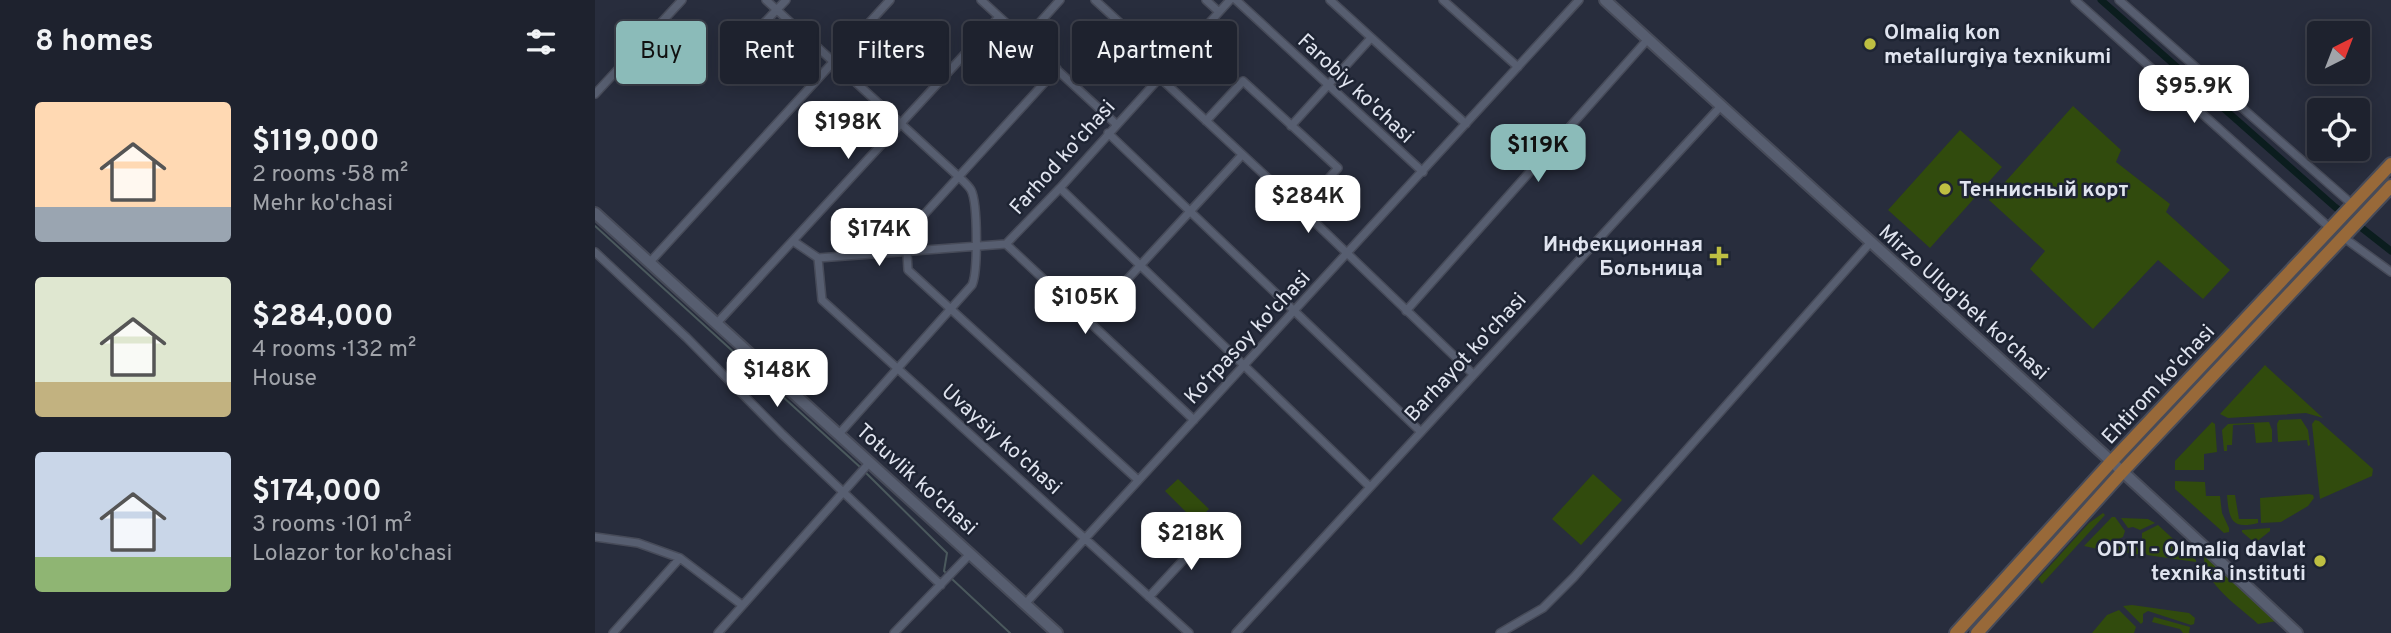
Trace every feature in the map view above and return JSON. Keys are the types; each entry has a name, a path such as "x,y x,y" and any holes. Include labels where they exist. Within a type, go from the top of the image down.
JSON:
{"main road":[{"name":"Mirzo Ulug'bek ko'chasi","path":"1605,0 2297,633"},
{"name":"Ehtirom ko'chasi","path":"1956,633 2112,461 2391,164"},
{"name":"Ehtirom ko'chasi","path":"1977,633 2123,471 2391,186"},
{"name":"Totuvlik ko'chasi","path":"595,213 1057,633"}],"street":[{"path":"595,94 682,0"},
{"path":"650,262 833,62 766,0"},
{"path":"766,21 786,0"},
{"path":"871,21 890,0"},
{"path":"981,0 1003,21"},
{"path":"1041,21 1060,0"},
{"path":"1094,0 1117,21"},
{"path":"1206,0 1219,12"},
{"name":"Farhod ko'chasi","path":"1211,21 1230,0"},
{"name":"Farobiy ko'chasi","path":"1235,0 1423,172"},
{"path":"1329,0 1466,124"},
{"path":"1443,0 1518,67"},
{"name":"Ko‘rpasoy ko'chasi","path":"1025,604 1579,0"},
{"path":"2075,0 2331,229"},
{"path":"2119,0 2353,205"},
{"path":"717,323 999,17"},
{"path":"1291,126 1371,38"},
{"path":"1406,311 1648,39"},
{"path":"1058,71 1116,124"},
{"path":"1206,121 1243,81 1338,168 1301,209"},
{"path":"839,434 952,309 976,277 977,247 971,190 857,84"},
{"path":"1043,84 909,231 906,236 908,270 1138,480"},
{"name":"Farhod ko'chasi","path":"1006,244 1153,84"},
{"path":"1166,84 1473,374"},
{"name":"Barhayot ko'chasi","path":"1236,633 1721,106"},
{"path":"1108,133 1420,431"},
{"path":"1089,321 1242,155"},
{"path":"1060,188 1370,487"},
{"path":"2345,235 2391,272"},
{"path":"793,241 818,258 1006,244 1194,420"},
{"path":"1500,633 1543,608 1574,577 1870,243"},
{"path":"595,252 942,584"},
{"name":"Uvaysiy ko'chasi","path":"818,258 822,300 1189,633"},
{"path":"718,633 868,464"},
{"path":"1149,597 1212,529"},
{"path":"596,539 638,543 680,558 742,606"},
{"path":"894,633 970,554"},
{"path":"613,633 680,558"}],"green space":[{"path":"2073,106 2121,150 2116,162 2170,204 2166,212 2230,270 2203,299 2158,260 2093,329 2030,269 2045,251 1989,200"},
{"name":"Теннисный корт","path":"1960,130 2002,167 1930,248 1888,210"},
{"path":"2265,365 2323,418 2306,413 2228,418 2220,414"},
{"path":"2301,419 2308,430 2310,445 2308,446 2307,440 2278,442 2279,420"},
{"path":"2315,420 2373,469 2372,476 2320,499 2312,424"},
{"path":"2212,422 2215,424 2217,452 2204,454 2204,470 2175,470 2175,461"},
{"path":"2269,422 2272,442 2256,443 2254,424 2233,425 2232,445 2227,445 2227,451 2224,451 2222,430 2228,424"},
{"path":"1593,474 1622,500 1581,545 1552,519"},
{"path":"1178,479 1209,509 1196,522 1165,491"},
{"path":"2175,481 2205,482 2206,496 2220,496 2222,513 2229,532 2224,533 2175,489"},
{"path":"2309,494 2314,498 2308,506 2281,522 2261,523 2260,498"},
{"path":"2227,495 2235,495 2239,519 2258,519 2258,523 2242,525 2233,521"},
{"path":"2103,513 2105,515 2042,584 2038,579 2089,523"},
{"path":"2115,517 2125,531 2123,537 2098,549 2084,546"},
{"path":"2121,518 2148,519 2155,523 2140,530 2128,528"},
{"path":"2158,525 2196,562 2147,555 2139,544 2142,533"},
{"path":"2270,528 2270,531 2255,543 2242,532 2242,530"},
{"path":"2124,541 2136,546 2142,555 2103,549"},
{"path":"2204,554 2277,621 2258,624 2223,594 2209,575"},
{"path":"2123,606 2189,613 2195,618 2194,624 2148,611 2143,614 2141,624"},
{"path":"2119,610 2136,627 2134,633 2092,633 2107,615"},
{"path":"2154,617 2190,627 2189,633 2152,622"}],"waterway":[{"path":"2101,0 2335,207 2391,251"},
{"path":"595,226 860,467"},
{"path":"864,471 947,553 944,571 948,575"},
{"path":"952,579 1010,633"}],"place":[{"name":"Olmaliq kon metallurgiya texnikumi","path":"1870,44"},
{"name":"Теннисный корт","path":"1945,189"},
{"name":"Инфекционная Больница","path":"1719,256"},
{"name":"ODTI - Olmaliq davlat texnika instituti","path":"2320,561"}]}
